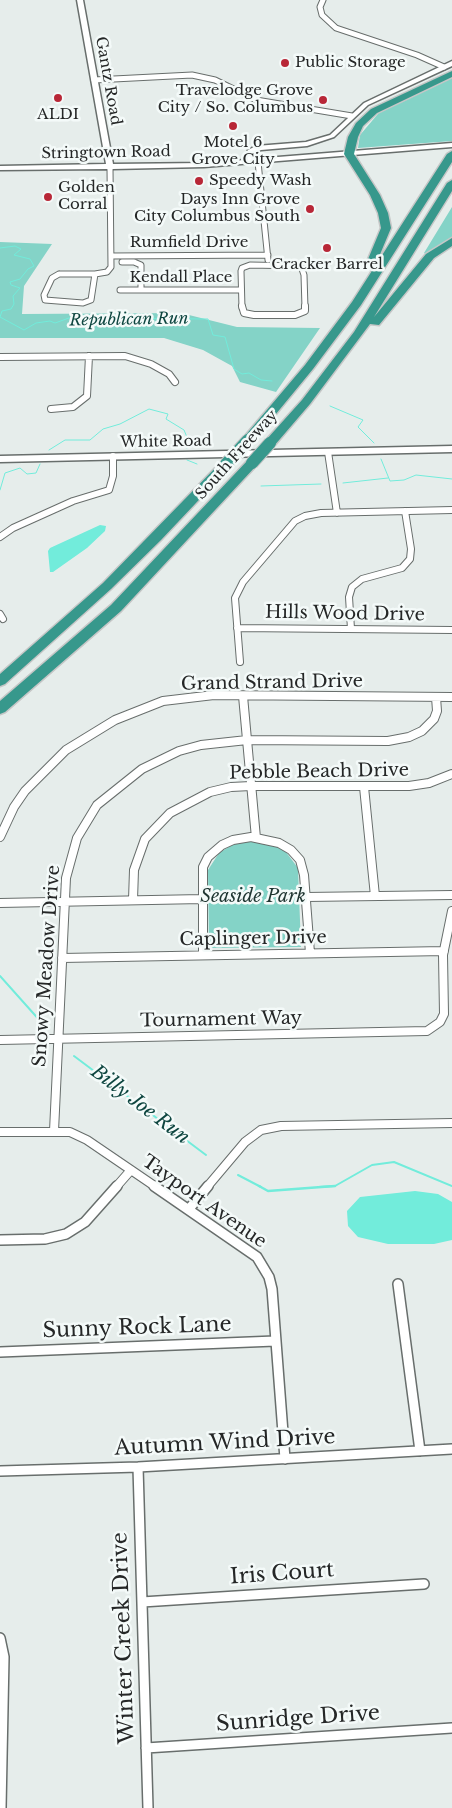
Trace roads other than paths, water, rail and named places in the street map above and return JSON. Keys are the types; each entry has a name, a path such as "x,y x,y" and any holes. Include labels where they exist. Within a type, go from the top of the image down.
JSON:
{"highway":[{"path":"357,303 359,286 382,244 386,228 384,213 375,195 349,154 353,136 359,125 374,111 448,70"},
{"name":"South Freeway","path":"0,681 107,586 248,440 309,367 357,303 452,154"},
{"name":"South Freeway","path":"0,709 116,608 270,443 328,374 359,333 452,183"},
{"path":"393,299 452,201"},
{"path":"328,374 339,368 350,356 393,299 430,256 452,241"}],"main road":[{"name":"Gantz Road","path":"80,0 110,168"},
{"path":"246,162 255,149 307,144 323,140 335,134 352,116 382,95 448,70 452,63"},
{"name":"Stringtown Road","path":"0,168 110,168 258,162 452,145"},
{"path":"255,149 258,162"},
{"name":"White Road","path":"0,459 452,449"}],"street":[{"path":"323,0 321,13 336,28 417,55 448,70"},
{"path":"94,80 178,75 198,76 219,82 263,102 352,116"},
{"path":"258,162 268,264"},
{"name":"Gantz Road","path":"110,168 111,256"},
{"name":"Rumfield Drive","path":"111,256 268,255"},
{"path":"95,274 93,298 88,302 48,302 44,298 54,275 95,274 110,270 111,256"},
{"path":"122,262 134,262 141,265 141,290"},
{"path":"268,264 301,266 304,275 306,308 303,313 278,315 244,313 242,308 241,271 245,266 268,264"},
{"name":"Kendall Place","path":"120,290 241,290"},
{"path":"51,409 73,407 88,396 89,356"},
{"path":"0,358 125,356 139,359 169,374 175,382"},
{"path":"328,452 338,513"},
{"path":"0,537 13,528 73,501 109,490 113,476 113,456"},
{"path":"240,662 235,598 243,582 290,525 305,516 338,513 452,510"},
{"path":"351,629 349,597 352,587 362,579 402,568 410,559 411,549 405,511"},
{"name":"Hills Wood Drive","path":"238,628 452,630"},
{"name":"Grand Strand Drive","path":"0,837 14,807 38,776 66,750 96,730 140,709 163,701 201,696 452,697"},
{"path":"243,696 256,838"},
{"name":"Snowy Meadow Drive","path":"54,1131 66,878 72,850 86,820 107,795 134,774 179,751 211,742 402,739 422,731 434,719 437,711 436,697"},
{"name":"Pebble Beach Drive","path":"133,900 134,870 138,853 156,826 177,808 210,792 231,787 251,786 409,786 429,783 452,774"},
{"path":"364,787 375,896"},
{"path":"203,955 203,867 212,853 233,840 256,838 279,843 296,855 303,867 310,953"},
{"path":"306,897 452,895"},
{"path":"0,903 202,899"},
{"path":"444,950 452,911"},
{"name":"Caplinger Drive","path":"62,958 444,950"},
{"name":"Tournament Way","path":"0,1040 422,1032 440,1022 444,1009 444,950"},
{"path":"189,1209 245,1142 261,1130 281,1126 452,1123"},
{"name":"Tayport Avenue","path":"0,1132 70,1132 87,1140 257,1257 264,1267 272,1290 286,1459"},
{"path":"0,1240 45,1239 66,1234 84,1222 131,1170"},
{"path":"398,1284 420,1451"},
{"name":"Sunny Rock Lane","path":"0,1352 275,1341"},
{"name":"Autumn Wind Drive","path":"0,1471 138,1468 452,1449"},
{"name":"Winter Creek Drive","path":"138,1468 148,1808"},
{"name":"Iris Court","path":"142,1602 424,1584"},
{"path":"0,1638 4,1657 1,1808"},
{"name":"Sunridge Drive","path":"146,1748 452,1728"}],"waterway":[{"name":"Republican Run","path":"0,248 15,246 21,249 14,255 30,259 34,266 28,269 20,279 10,282 11,285 20,288 13,296 14,304 11,309 2,311 0,317 24,330 36,323 50,321 55,323 69,318 208,319 213,335 225,337 234,369 242,374 249,373 261,380 272,381"},
{"name":"Republican Run","path":"330,406 363,420 358,427 374,443"},
{"path":"49,450 65,440 90,440 103,429 120,424 149,409 168,414 166,419 184,430 189,442 187,448"},
{"name":"Republican Run","path":"381,459 390,481 404,480 416,475 452,479"},
{"path":"187,460 197,464"},
{"path":"0,490 5,473 20,468 27,474 36,473 40,464"},
{"path":"343,483 388,478"},
{"path":"261,486 321,484"},
{"name":"Billy Joe Run","path":"0,976 42,1023"},
{"name":"Billy Joe Run","path":"74,1056 206,1155"},
{"name":"Billy Joe Run","path":"335,1186 372,1165 394,1162 452,1186"},
{"name":"Billy Joe Run","path":"238,1175 261,1187"},
{"name":"Billy Joe Run","path":"259,1186 268,1191 335,1186"},
{"name":"Billy Joe Run","path":"318,1187 335,1186"}],"place":[{"name":"Public Storage","path":"285,63"},
{"name":"ALDI","path":"58,98"},
{"name":"Travelodge Grove City / So. Columbus","path":"323,100"},
{"name":"Motel 6 Grove City","path":"233,126"},
{"name":"Speedy Wash","path":"199,181"},
{"name":"Golden Corral","path":"48,197"},
{"name":"Days Inn Grove City Columbus South","path":"310,209"},
{"name":"Cracker Barrel","path":"327,248"}],"park label":[{"name":"Seaside Park","path":"253,897"}]}
